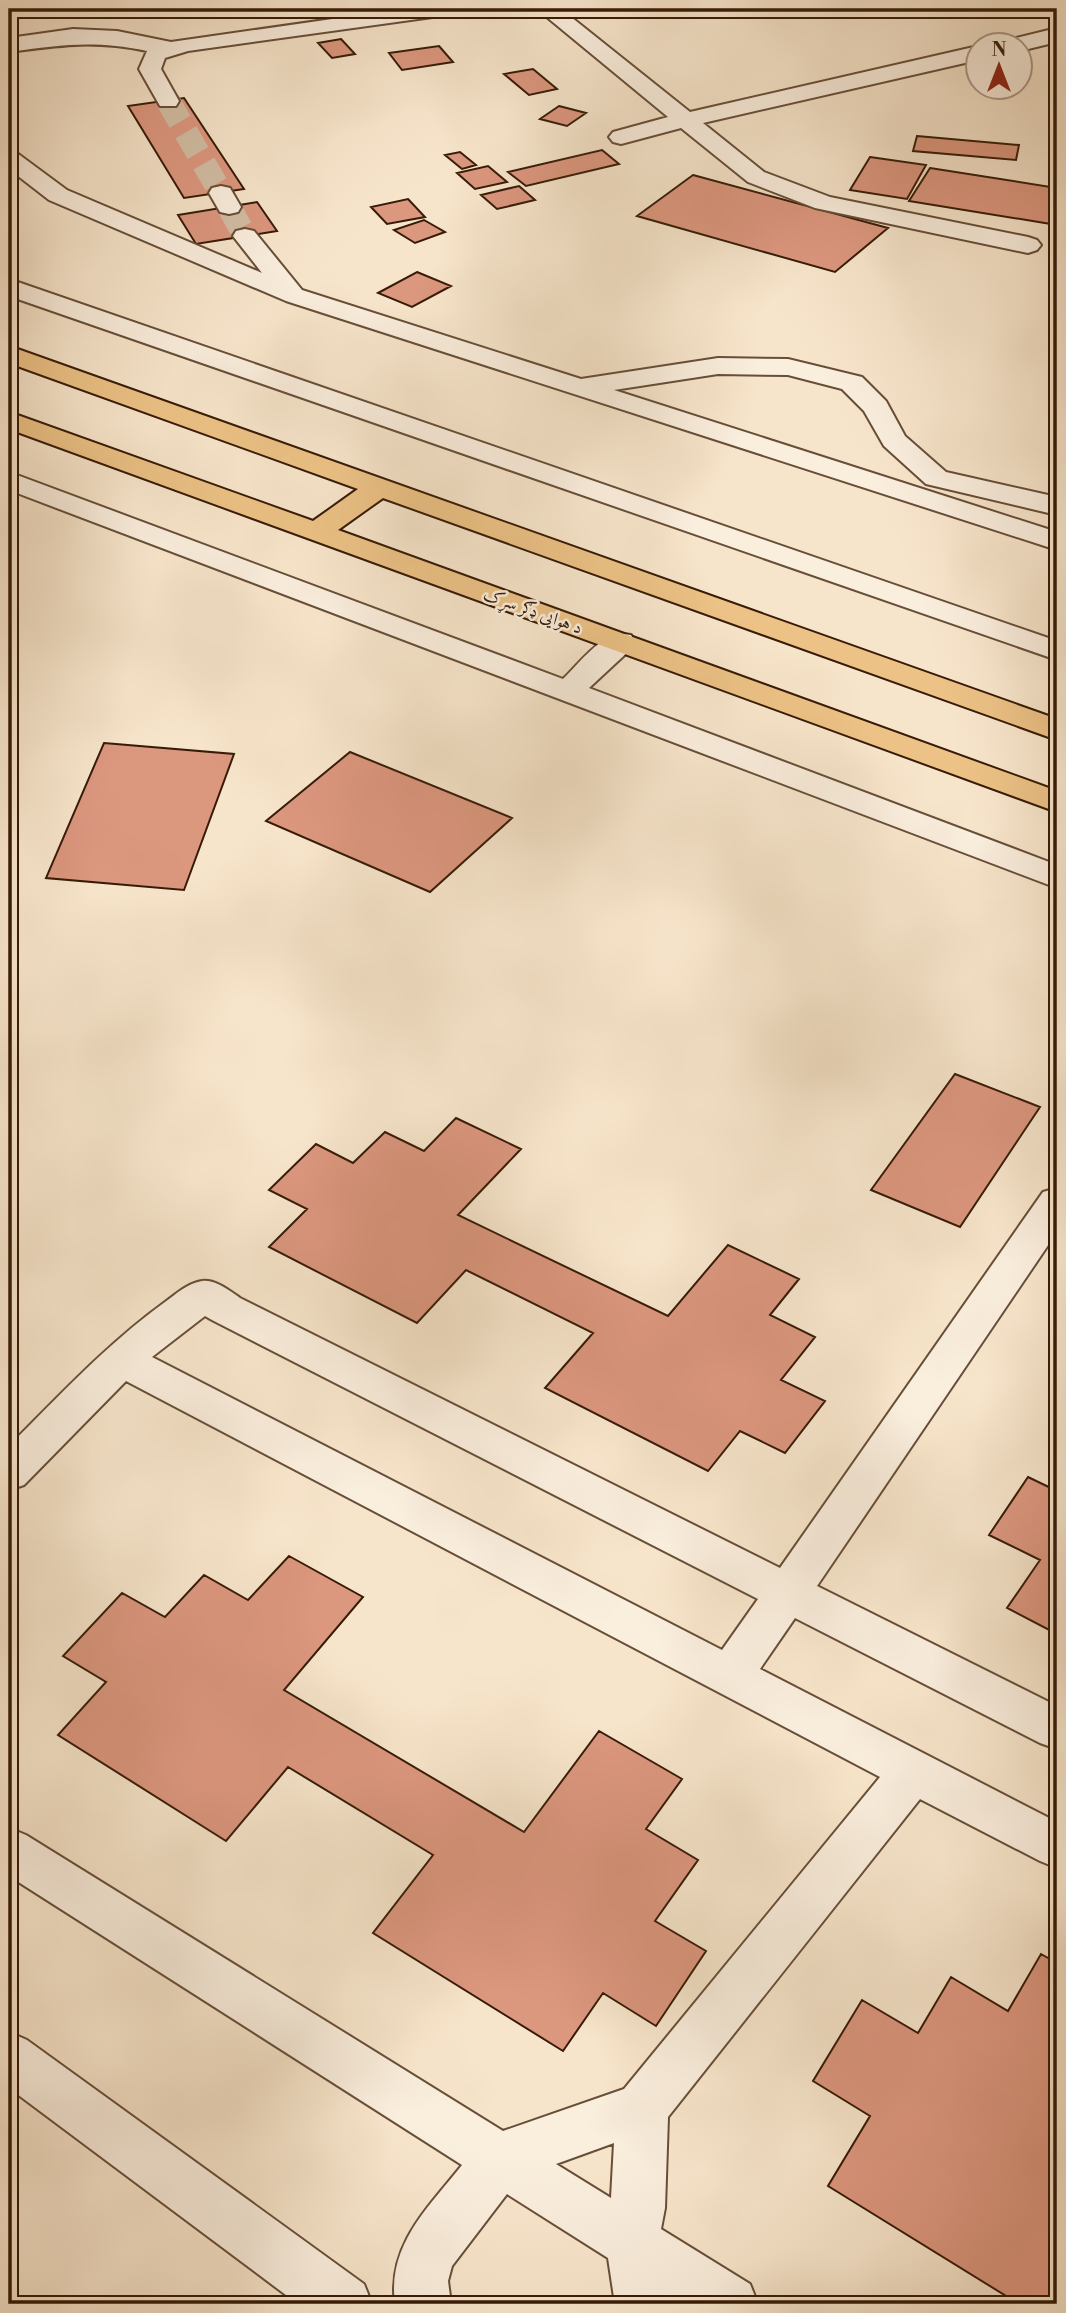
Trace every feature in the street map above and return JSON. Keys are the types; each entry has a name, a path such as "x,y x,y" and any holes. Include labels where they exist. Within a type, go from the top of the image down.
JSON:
{"main road":[{"path":"9,354 1057,730"},
{"name":"د هوایی ډګر سړک","path":"9,420 1057,802"},
{"path":"317,532 379,487"}],"street":[{"path":"168,101 150,69 156,54 172,49 447,9"},
{"path":"548,9 756,177 824,203 1028,244"},
{"path":"1034,41 1057,35"},
{"path":"9,45 74,36 117,38 172,49"},
{"path":"621,137 964,56"},
{"path":"9,158 58,195 295,296 1057,541"},
{"path":"245,236 295,296"},
{"path":"9,287 1057,651"},
{"path":"578,387 718,366 788,368 852,383 876,407 894,440 936,478 1057,506"},
{"path":"9,480 1057,877"},
{"path":"568,691 620,642"},
{"path":"730,1676 1057,1202"},
{"path":"9,1472 121,1360 152,1332 204,1295 226,1309 1057,1730"},
{"path":"121,1360 1057,1846"},
{"path":"424,2304 420,2281 428,2252 501,2158 642,2108 914,1771"},
{"path":"9,1850 730,2304"},
{"path":"9,2057 344,2304"},
{"path":"642,2108 638,2208 632,2241 643,2304"}],"building":[{"path":"387,9 392,14 356,20 349,11"},
{"path":"341,39 355,54 332,58 318,43"},
{"path":"439,46 453,62 402,70 389,53"},
{"path":"533,69 557,89 529,95 504,74"},
{"path":"184,98 244,189 184,198 128,106"},
{"path":"559,106 586,113 567,126 540,119"},
{"path":"917,136 1019,145 1016,160 913,151"},
{"path":"602,150 619,164 526,186 508,172"},
{"path":"460,152 476,165 462,169 445,155"},
{"path":"870,157 926,165 907,199 850,190"},
{"path":"488,166 507,182 475,189 457,173"},
{"path":"930,168 1057,188 1057,225 909,201"},
{"path":"693,175 888,228 835,272 637,216"},
{"path":"519,186 535,200 497,209 481,195"},
{"path":"408,199 425,217 387,224 371,207"},
{"path":"257,202 277,231 196,244 178,215"},
{"path":"424,220 445,232 415,243 394,230"},
{"path":"417,272 451,286 412,307 378,293"},
{"path":"104,743 234,754 184,890 46,878"},
{"path":"350,752 512,818 430,892 266,821"},
{"path":"955,1074 1040,1107 960,1227 871,1190"},
{"path":"456,1118 521,1149 458,1215 668,1316 728,1245 799,1279 770,1315 815,1337 781,1380 825,1401 785,1453 740,1431 708,1471 545,1388 593,1333 466,1270 417,1323 269,1247 307,1209 269,1190 316,1144 353,1163 385,1132 424,1151"},
{"path":"1028,1477 1057,1491 1057,1634 1007,1608 1040,1560 989,1535"},
{"path":"289,1556 363,1597 284,1690 524,1832 599,1731 682,1779 646,1829 698,1860 655,1921 706,1951 656,2026 603,1993 563,2051 373,1933 433,1855 288,1767 226,1841 58,1735 106,1682 63,1656 122,1593 165,1617 204,1575 248,1600"},
{"path":"1041,1954 1057,1963 1057,2304 1019,2304 828,2186 870,2116 813,2081 862,2000 918,2033 951,1977 1008,2011"}],"tunnel":[{"path":"168,101 221,193"},
{"path":"229,207 245,236"}]}
